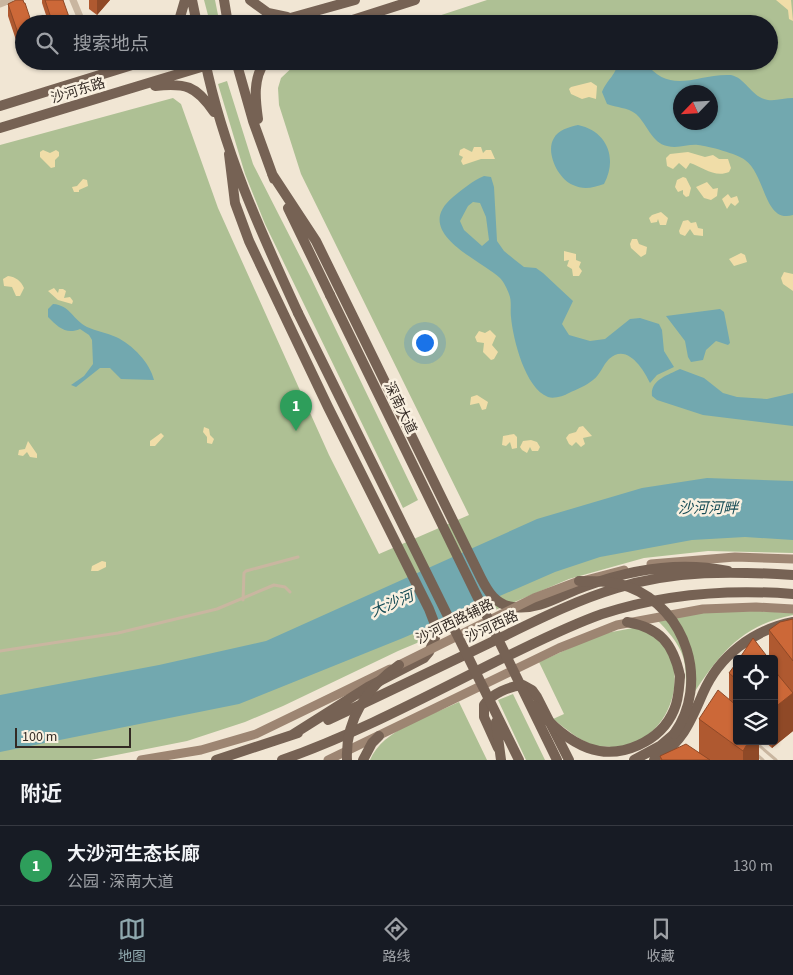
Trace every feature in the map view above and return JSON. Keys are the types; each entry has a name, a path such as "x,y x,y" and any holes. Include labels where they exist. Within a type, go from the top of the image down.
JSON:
{"main road":[{"path":"181,15 185,0"},
{"path":"192,0 195,15"},
{"path":"224,0 226,15"},
{"path":"250,0 268,13 280,15"},
{"path":"300,15 355,0"},
{"path":"368,15 415,0"},
{"name":"沙河东路","path":"0,106 115,70"},
{"name":"沙河东路","path":"0,128 187,70"},
{"path":"207,70 229,154 243,191 298,313 519,760"},
{"name":"深南大道","path":"239,70 272,174 557,760"},
{"path":"260,70 256,87 261,144"},
{"path":"134,88 184,85 205,99 219,118"},
{"path":"229,154 233,192 244,229 328,407 434,622 435,638 429,652 418,662 368,687 292,735"},
{"path":"272,174 316,241 458,532 485,585 494,598 505,605 524,608 539,606 585,586 632,572 687,566 728,571"},
{"name":"沙河西路辅路","path":"141,760 201,750 256,734 534,598 579,581 629,569 682,560 735,557 793,559"},
{"name":"沙河西路","path":"216,760 292,735 549,615 618,588 658,579 728,571 793,575"},
{"path":"579,581 607,581 630,588 663,610 673,622 688,651 692,680 685,715 674,734 660,746 634,760"},
{"path":"300,760 338,739 560,631 602,614 646,602 698,595 725,593 793,594"},
{"path":"328,760 565,645 627,622 703,609 756,607 793,610"},
{"path":"518,680 532,702 565,735 588,748 610,752 621,751 640,744 664,727 678,699 680,676 674,654 662,637 646,626 627,622"},
{"path":"654,760 668,752 682,737 694,716 709,681 729,654 758,634 793,622"},
{"path":"346,760 348,735 358,709 374,686 399,665"},
{"path":"502,760 484,717 484,705 494,696 522,685 532,690 537,697 570,760"},
{"path":"487,692 498,729 502,760"},
{"path":"363,760 372,743 379,736"},
{"path":"282,760 338,739"}],"street":[{"path":"0,4 10,0"},
{"path":"73,0 79,15"},
{"path":"101,70 103,74"}],"lane":[{"path":"243,600 246,571 298,557"},
{"path":"0,651 118,633 217,610 274,586 285,587 290,592"},
{"path":"759,745 776,760"},
{"path":"755,754 763,760"}],"green space":[{"path":"204,0 215,0 218,15 208,15"},
{"path":"487,0 793,0 793,553 708,551 644,558 569,579 398,651 283,706 245,722 187,741 91,760 0,760 0,145 173,98 181,104 218,208 329,455 379,554 469,515 301,174 279,105 278,88 281,78 289,70 778,70 778,15 441,15"},
{"path":"227,81 253,164 310,276 418,500 403,508 265,224 245,174 218,84"},
{"path":"758,611 793,613 793,615 773,620 756,628 728,648 706,675 685,707 686,679 684,659 675,640 656,619 702,612"},
{"path":"633,628 655,637 668,652 674,672 673,693 666,713 653,731 634,743 611,747 589,744 553,719 564,714 539,662 601,634"},
{"path":"513,694 545,760 526,760 498,700"},
{"path":"459,702 487,760 370,760 376,749 396,732"}],"sand":[{"path":"776,0 791,0 793,21 789,19 788,10"},
{"path":"591,82 597,86 596,99 589,97 582,99 571,94 569,89 571,87"},
{"path":"474,147 481,147 483,153 486,150 491,150 495,159 481,159 463,165 461,161 463,157 459,155 460,150 464,148 472,152"},
{"path":"43,150 50,153 56,150 59,152 59,156 55,160 55,167 51,168 40,157 40,152"},
{"path":"688,152 705,157 713,155 719,159 728,159 731,168 729,172 719,174 690,163 686,169 679,163 673,169 667,166 666,158 670,154"},
{"path":"683,177 686,178 691,188 689,196 686,197 683,194 683,190 678,192 675,187 677,180"},
{"path":"83,179 87,180 88,186 79,190 79,192 74,192 72,187 77,186"},
{"path":"707,182 713,189 718,188 717,196 711,200 704,198 696,187"},
{"path":"728,194 731,198 737,196 739,202 735,206 731,203 727,209 722,199"},
{"path":"661,212 668,218 666,225 660,225 658,219 657,222 651,223 649,218"},
{"path":"688,220 691,223 696,222 698,228 703,229 703,236 694,235 690,229 685,236 680,234 679,231 683,221"},
{"path":"632,239 637,239 639,244 647,247 646,254 641,257 631,248"},
{"path":"564,251 576,254 576,260 581,262 579,267 582,271 579,276 573,276 572,269 567,266 569,260 564,261"},
{"path":"741,253 745,255 747,262 734,266 729,259"},
{"path":"784,272 793,274 793,291 783,284 781,278"},
{"path":"8,276 16,278 23,286 24,288 20,296 16,296 12,287 4,286 3,279"},
{"path":"54,288 58,293 59,289 66,291 64,298 70,297 73,301 72,304 58,300 48,291"},
{"path":"490,330 496,336 492,345 498,352 494,359 491,360 483,352 484,343 477,342 475,337 479,331 485,333"},
{"path":"477,395 488,402 486,409 482,410 479,403 470,405 471,397"},
{"path":"583,426 592,436 583,438 585,444 581,447 576,442 572,446 566,438 569,434 576,432 579,427"},
{"path":"204,427 209,429 210,435 214,439 212,444 207,443 207,437 203,432"},
{"path":"161,433 164,436 155,446 150,446 150,441"},
{"path":"514,434 517,437 517,448 512,449 510,442 506,446 502,445 503,436"},
{"path":"531,440 537,442 540,447 538,451 532,451 530,447 527,453 520,447 523,441"},
{"path":"28,441 37,454 37,458 30,457 27,452 23,456 18,455 19,450 25,449"},
{"path":"102,561 106,562 106,567 98,571 91,571 92,566"}],"water":[{"path":"616,70 652,70 664,78 674,81 731,75 741,80 762,98 771,100 793,98 793,215 783,216 776,212 771,206 752,167 745,160 736,155 703,146 675,147 662,144 657,141 636,114 607,104 602,92"},
{"path":"578,125 588,128 603,139 610,155 610,165 604,184 596,187 577,187 562,177 554,164 551,150 554,138 561,131"},
{"path":"484,176 491,177 494,187 497,241 504,251 524,267 536,268 543,273 573,301 562,324 569,335 590,341 605,339 630,319 640,318 659,324 662,330 664,351 674,367 657,375 650,383 644,371 634,360 622,354 616,355 607,361 595,378 581,387 564,395 550,398 540,392 527,374 518,350 512,326 510,297 504,284 500,278 453,243 444,233 440,222 442,210 453,197","holes":["473,202 480,203 486,217 489,240 482,246 464,230 460,221 468,206"]},
{"path":"53,304 64,307 87,327 116,337 129,345 145,361 154,380 121,379 110,368 100,368 76,387 71,385 84,376 93,364 92,340 89,335 80,329 70,331 62,329 55,324 48,317 48,309"},
{"path":"720,309 724,312 730,343 728,345 716,341 706,350 703,360 691,362 688,357 685,341 666,316"},
{"path":"680,369 704,378 723,393 737,397 767,399 793,393 793,426 703,415 657,400 652,396 652,390 657,382"},
{"name":"沙河河畔","path":"707,478 793,481 793,540 745,537 692,540 600,557 555,572 403,638 239,704 0,752 0,695 159,665 266,641 537,519 642,488"}],"building":[{"path":"16,0 23,0 29,15 15,15 15,24 8,4"},
{"path":"45,0 63,0 68,15 50,15"},
{"path":"793,619 793,661 769,630 780,622"},
{"path":"753,638 766,655 742,655"},
{"path":"733,668 733,676 729,673"},
{"path":"778,675 793,693 778,705"},
{"path":"718,690 733,703 733,744 699,719"},
{"path":"686,744 710,760 662,760 660,756"},
{"path":"735,745 747,745 743,751"}],"place":[{"name":"大沙河生态长廊","path":"296,431"}],"water label":[{"name":"大沙河","path":"392,604"}]}
